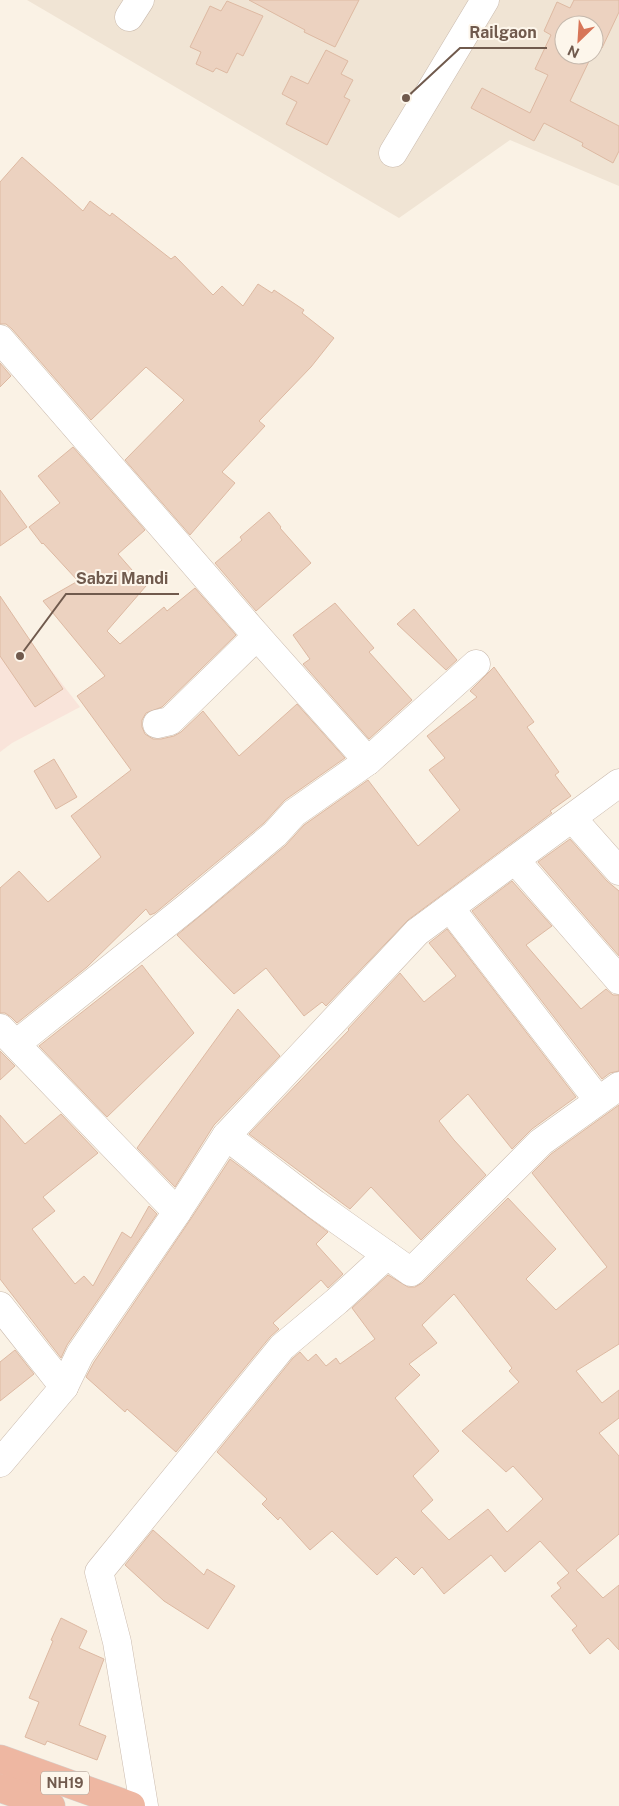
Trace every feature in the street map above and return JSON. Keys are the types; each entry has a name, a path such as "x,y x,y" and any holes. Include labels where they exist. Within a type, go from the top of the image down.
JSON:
{"highway":[{"name":"NH19","path":"0,1759 131,1806"},
{"name":"NH19","path":"0,1788 51,1806"}],"street":[{"path":"393,152 486,0"},
{"path":"0,339 257,636 368,761"},
{"path":"157,724 170,721 257,636"},
{"path":"177,1212 8,1036 190,906 275,834 294,813 368,761 476,664"},
{"path":"0,1463 64,1387 80,1354 177,1212 226,1136 417,932 619,783"},
{"path":"572,818 619,871"},
{"path":"515,860 619,980"},
{"path":"226,1136 314,1204 411,1272 541,1142 609,1093 450,908"},
{"path":"144,1806 117,1642 99,1572 282,1347 337,1301 387,1255"},
{"path":"0,1306 64,1387"}],"shaded area":[{"path":"27,0 619,0 619,186 510,140 399,218"},
{"path":"0,604 80,707 12,743 0,752"}],"building":[{"path":"249,0 359,0 335,47 304,32 305,30"},
{"path":"574,0 619,0 619,12 604,44 604,15 554,15 554,65 587,65 570,101 619,126 619,151 613,163 582,146 583,143 544,123 534,141 471,108 482,88 530,113 548,75 535,69 551,35 544,31 557,2 570,8"},
{"path":"227,1 263,16 243,56 237,53 227,73 216,68 213,72 196,64 201,52 190,47 210,6 221,11"},
{"path":"326,50 348,61 341,74 353,80 344,97 350,100 327,145 286,124 297,102 282,94 291,76 308,84"},
{"path":"22,157 83,211 90,201 110,216 112,213 171,259 175,256 213,295 222,286 243,306 258,284 272,293 274,290 304,310 302,313 334,338 311,367 259,421 265,426 222,472 235,483 190,535 125,460 184,400 146,367 91,420 12,329 6,324 0,324 0,182"},
{"path":"0,363 11,376 0,387"},
{"path":"73,447 145,530 118,554 146,586 107,631 120,644 164,607 167,611 195,588 236,635 162,707 146,713 142,720 145,734 153,739 174,736 181,732 203,711 239,756 297,704 345,758 285,800 264,823 155,913 150,915 146,909 87,967 17,1023 5,1013 0,1013 0,888 19,871 48,902 101,857 71,816 131,770 77,696 105,676 43,601 78,581 42,544 29,527 60,503 38,476"},
{"path":"0,490 27,527 0,546"},
{"path":"269,512 280,528 311,563 256,611 215,563 242,540 240,537"},
{"path":"0,596 63,689 35,707 0,656"},
{"path":"335,603 374,648 369,652 412,700 369,739 303,664 310,659 293,635"},
{"path":"414,609 457,660 446,670 397,624"},
{"path":"494,667 534,722 527,727 559,772 555,775 571,796 550,811 552,813 408,920 326,1006 322,1002 304,1016 266,968 234,994 177,935 285,846 304,825 368,780 418,846 460,810 429,770 445,758 427,736 477,697 470,691"},
{"path":"54,759 77,797 56,809 34,771"},
{"path":"570,839 607,881 619,891 619,956 538,862"},
{"path":"512,881 552,926 526,945 581,1009 606,989 613,995 619,995 619,1071 610,1073 602,1079 472,911"},
{"path":"447,929 576,1097 532,1129 512,1149 468,1094 439,1121 486,1175 421,1240 371,1187 350,1209 249,1134 349,1030 400,973 424,1002 456,976 429,943"},
{"path":"142,965 194,1033 107,1117 39,1046"},
{"path":"238,1009 280,1056 214,1125 175,1187 137,1148"},
{"path":"0,1051 15,1066 0,1080"},
{"path":"619,1105 619,1344 576,1371 602,1403 619,1390 619,1418 599,1433 619,1456 619,1534 576,1570 603,1598 619,1585 619,1650 608,1638 590,1654 572,1630 577,1626 551,1596 561,1588 557,1583 569,1573 540,1541 505,1572 491,1555 444,1594 422,1567 414,1575 396,1557 377,1575 332,1531 310,1550 280,1517 278,1520 262,1504 267,1499 217,1452 293,1358 300,1352 308,1361 316,1354 326,1366 336,1358 340,1364 375,1339 352,1308 388,1275 408,1287 415,1287 422,1283 508,1198 556,1249 526,1279 556,1310 607,1267 532,1173 551,1154","holes":["454,1294 512,1368 509,1371 519,1382 462,1431 506,1472 513,1466 543,1499 507,1532 488,1509 449,1540 421,1511 433,1500 413,1476 439,1451 395,1398 420,1375 409,1364 437,1343 422,1325"]},
{"path":"61,1114 98,1153 43,1197 55,1211 32,1229 75,1284 84,1276 93,1286 122,1232 131,1238 149,1206 157,1214 67,1345 61,1358 0,1279 0,1115 25,1144"},
{"path":"230,1159 328,1232 316,1244 343,1274 328,1288 321,1280 273,1323 279,1329 270,1337 176,1452 127,1409 125,1412 86,1377 94,1362"},
{"path":"15,1350 34,1374 0,1401 0,1362"},
{"path":"153,1530 204,1575 207,1569 235,1586 208,1629 164,1601 125,1565"},
{"path":"61,1618 87,1631 79,1648 104,1659 79,1725 106,1736 97,1760 47,1741 45,1745 25,1737 39,1702 29,1698"}],"place":[{"name":"Railgaon","path":"406,98"},
{"name":"Sabzi Mandi","path":"20,656"}]}
